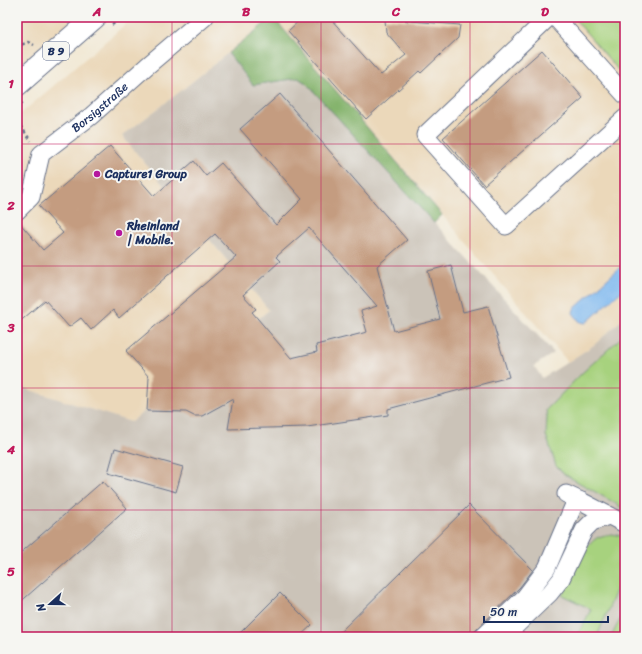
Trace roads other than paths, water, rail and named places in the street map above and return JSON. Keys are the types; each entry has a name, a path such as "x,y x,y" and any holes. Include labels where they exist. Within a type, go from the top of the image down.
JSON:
{"main road":[{"name":"B 9","path":"17,85 95,17"}],"street":[{"name":"Borsigstraße","path":"17,211 31,197 41,154 91,116 205,17"},
{"path":"549,17 425,135 506,226 625,118"},
{"path":"555,17 625,95"},
{"path":"483,637 525,597 547,568 573,507 573,498 625,524"},
{"path":"504,637 550,593 561,579 584,530 592,522 608,516"}],"water":[{"path":"625,263 625,288 586,323 580,322 573,313 574,309"}],"place":[{"name":"Capture1 Group","path":"97,174"},
{"name":"Rheinland | Mobile.","path":"119,233"}]}
